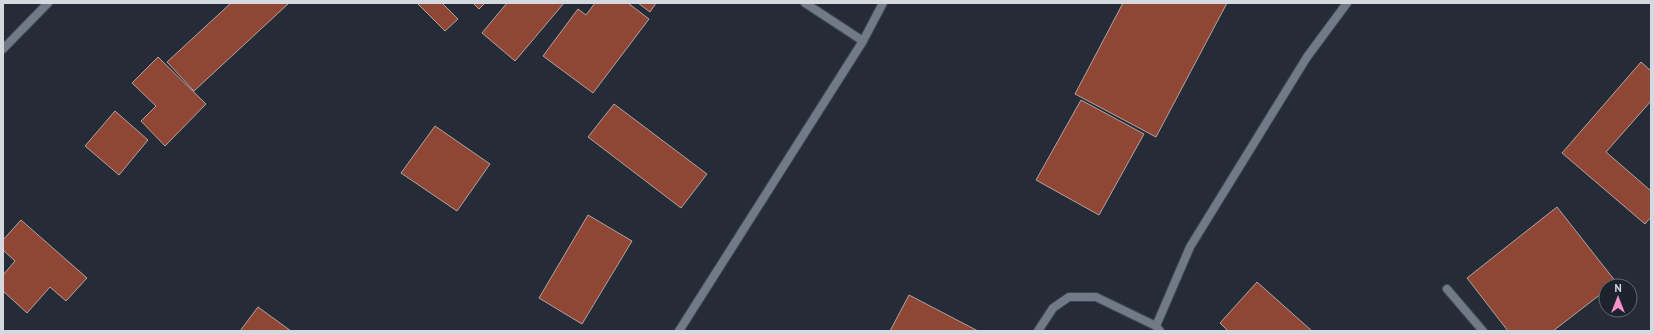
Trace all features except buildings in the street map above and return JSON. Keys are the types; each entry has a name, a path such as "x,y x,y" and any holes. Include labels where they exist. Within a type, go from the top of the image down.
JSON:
{"street":[{"path":"3,49 48,3"},
{"path":"805,3 862,41"},
{"path":"679,331 862,41 883,3"},
{"path":"1038,331 1052,308 1069,297 1096,297 1158,329 1190,247 1307,57 1347,3"},
{"path":"1447,289 1483,331"}]}
